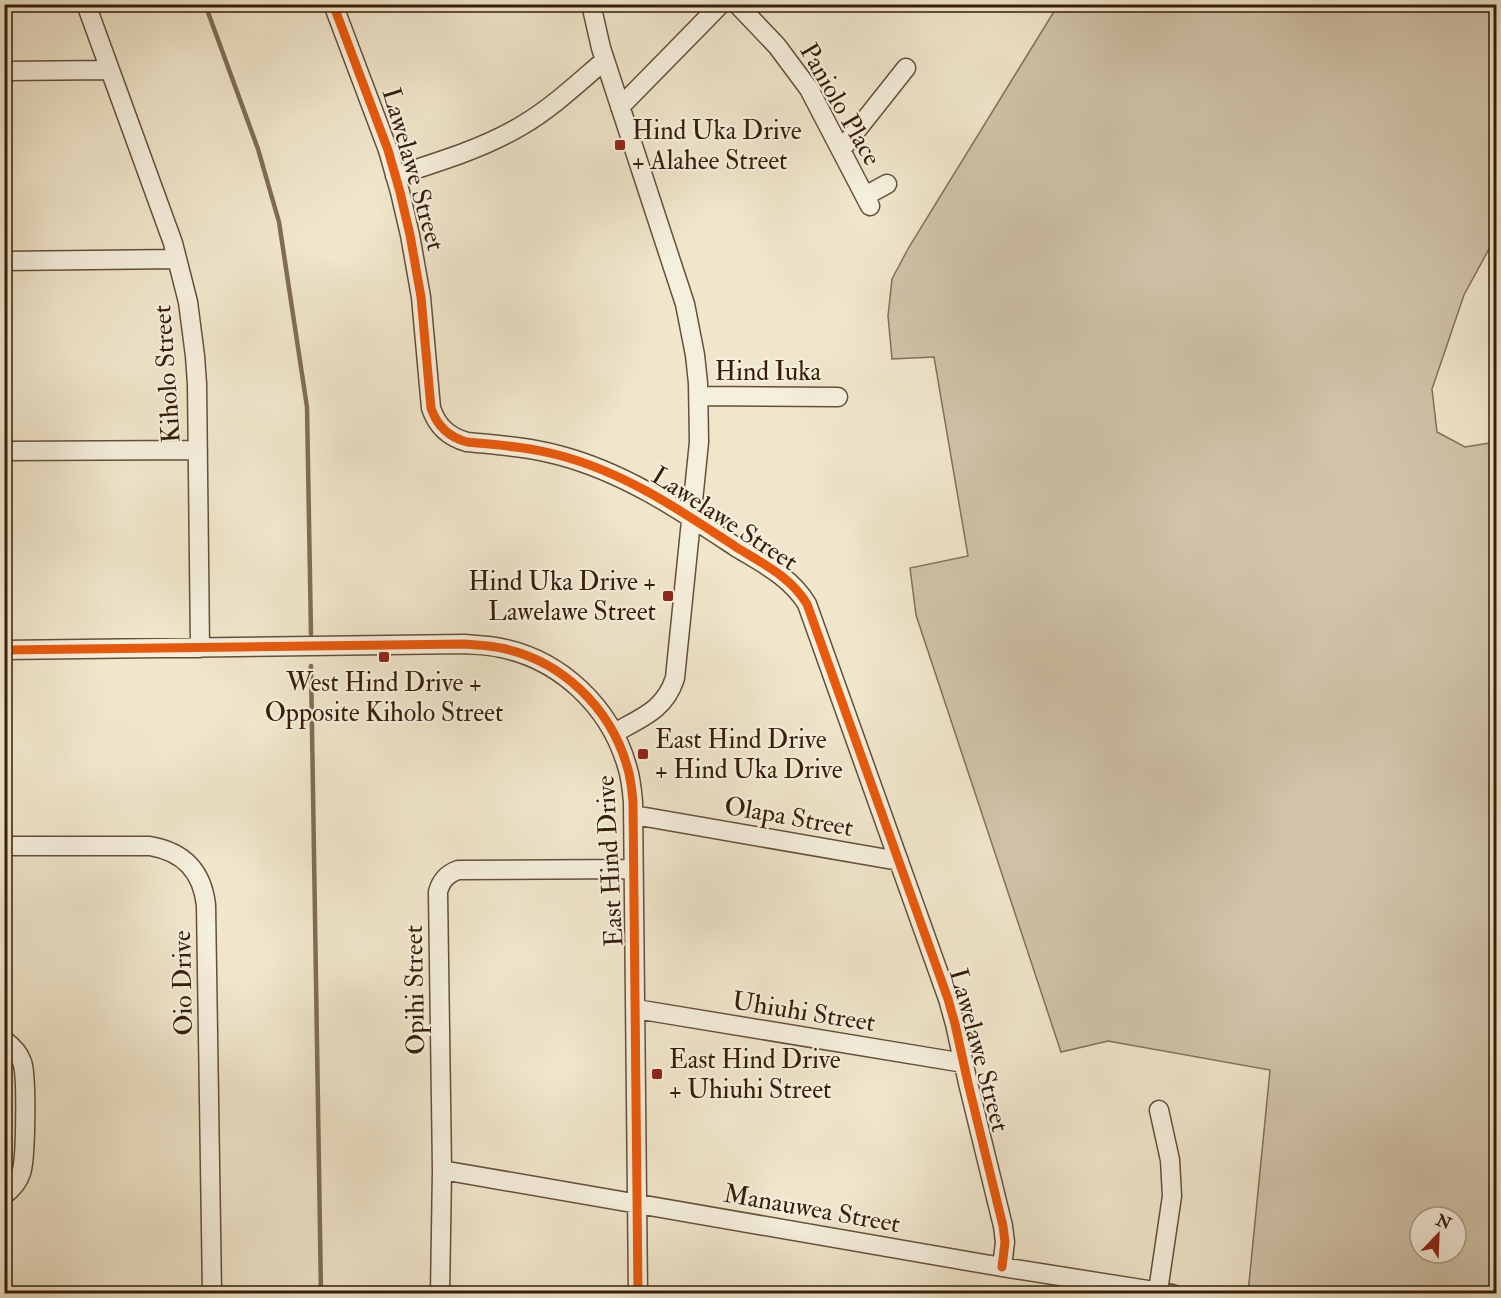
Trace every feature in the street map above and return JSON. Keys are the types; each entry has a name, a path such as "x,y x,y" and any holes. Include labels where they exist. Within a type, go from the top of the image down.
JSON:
{"street":[{"name":"Kiholo Street","path":"86,4 162,214 188,302 195,356 200,648"},
{"name":"Lawelawe Street","path":"333,4 384,139 410,235 425,328 431,408 439,425 452,437 467,442 557,454 628,481 692,518 782,576 797,589 807,604 948,999 1003,1226 1005,1242 1002,1267"},
{"path":"591,4 605,60 685,304 695,355 699,396 699,442 692,518 677,667 672,688 667,697 654,710 614,733"},
{"path":"620,107 721,4"},
{"name":"Paniolo Place","path":"737,4 760,27 809,89 867,201 887,184"},
{"path":"395,176 455,156 520,127 605,60"},
{"path":"841,150 906,68"},
{"path":"4,70 110,70"},
{"path":"4,261 177,259"},
{"name":"Hind Iuka","path":"699,396 838,397"},
{"path":"4,452 198,450"},
{"name":"East Hind Drive","path":"4,650 464,644 501,648 537,659 568,678 582,690 594,703 614,733 628,767 634,815 638,1293"},
{"name":"Olapa Street","path":"634,815 899,861"},
{"name":"Oio Drive","path":"4,846 150,846 170,851 178,856 198,877 206,905 212,1293"},
{"name":"Opihi Street","path":"440,1293 442,1170 438,892 442,880 458,870 633,869"},
{"name":"Uhiuhi Street","path":"636,1010 964,1063"},
{"path":"4,1040 19,1055 24,1071 25,1158 21,1175 4,1195"},
{"path":"1159,1110 1170,1160 1173,1197 1165,1292"},
{"name":"Manauwea Street","path":"442,1170 1002,1267 1165,1292"}],"shaded area":[{"path":"1058,5 1496,5 1496,236 1464,295 1432,389 1437,432 1465,447 1496,442 1496,1293 1248,1293 1270,1070 1108,1041 1061,1052 916,615 910,568 968,556 934,357 892,359 888,316 892,279 909,247"}],"waterway":[{"path":"205,4 258,149 279,222 307,407 311,634"},
{"path":"311,666 321,1294"}],"cycle path":[{"path":"333,4 388,150 400,192 421,297 431,408 436,420 449,434 467,442 547,452 582,462 629,482 651,493 775,571 793,586 807,604 948,999 1003,1226 1005,1242 1002,1267"},
{"path":"4,650 464,644 496,647 523,654 544,663 580,689 609,724 619,744 628,771 633,802 638,1294"}],"place":[{"name":"Hind Uka Drive + Alahee Street","path":"620,145"},
{"name":"Hind Uka Drive + Lawelawe Street","path":"668,596"},
{"name":"West Hind Drive + Opposite Kiholo Street","path":"384,657"},
{"name":"East Hind Drive + Hind Uka Drive","path":"643,754"},
{"name":"East Hind Drive + Uhiuhi Street","path":"657,1074"}]}
